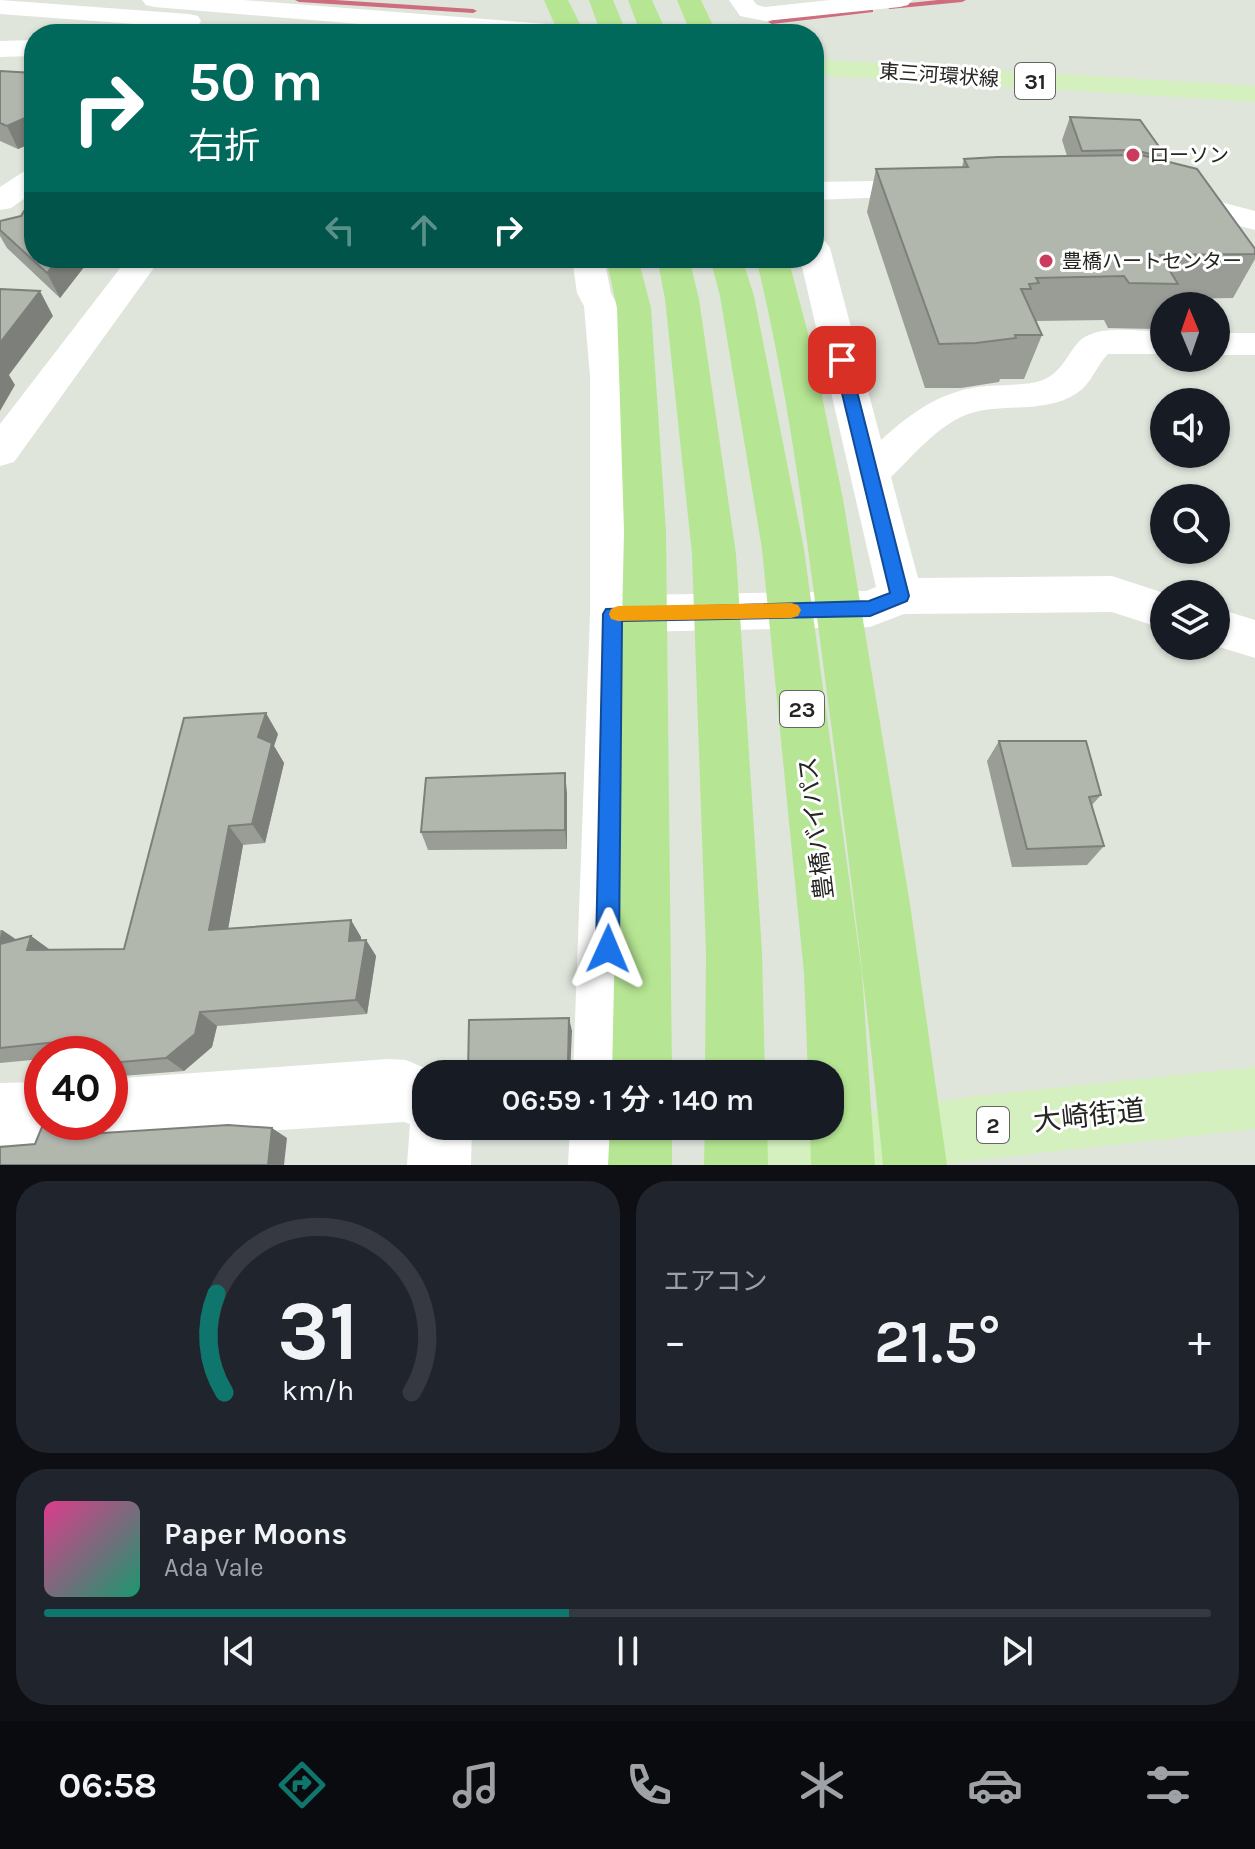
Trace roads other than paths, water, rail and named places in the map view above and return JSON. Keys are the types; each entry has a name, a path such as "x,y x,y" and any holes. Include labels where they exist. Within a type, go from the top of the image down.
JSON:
{"highway":[{"path":"556,0 567,24"},
{"path":"689,0 700,24"},
{"path":"602,1 610,24"},
{"path":"641,2 650,24"},
{"path":"624,268 634,308 645,531 642,1060"},
{"path":"675,268 682,299 714,554 734,952 735,1060"},
{"name":"豊橋バイパス","path":"729,268 737,296 783,549 833,973 843,1165"},
{"name":"23","path":"777,275 828,543 897,995 915,1165"},
{"path":"640,1165 641,1140"},
{"path":"735,1165 736,1140"}],"main road":[{"name":"東三河環状線","path":"824,47 1255,71"},
{"name":"東三河環状線","path":"824,68 1255,94"},
{"name":"大崎街道","path":"735,1165 972,1146 1255,1098"}],"street":[{"path":"154,0 449,24"},
{"path":"741,0 749,11 765,14 900,0"},
{"path":"0,9 212,24"},
{"path":"0,49 24,48"},
{"path":"0,161 24,173"},
{"path":"0,201 24,185"},
{"path":"824,191 967,188"},
{"path":"1139,190 1255,221"},
{"path":"0,452 138,268"},
{"path":"590,268 594,293 601,306 608,376 613,614 603,1060"},
{"path":"819,268 900,596"},
{"path":"870,473 948,407 972,400 1049,392 1075,378 1092,347 1100,343 1150,343"},
{"path":"1230,344 1255,344"},
{"path":"613,614 870,609 900,596 1112,594 1150,606"},
{"path":"1230,631 1255,639"},
{"path":"128,1109 388,1090 412,1094"},
{"path":"0,1114 24,1113"},
{"path":"439,1165 440,1140"},
{"path":"600,1165 601,1140"}],"waterway":[{"path":"299,0 473,11"},
{"path":"890,7 962,0"},
{"path":"772,22 870,10"}],"place":[{"name":"ローソン","path":"1133,155"},
{"name":"豊橋ハートセンター","path":"1046,261"}]}
